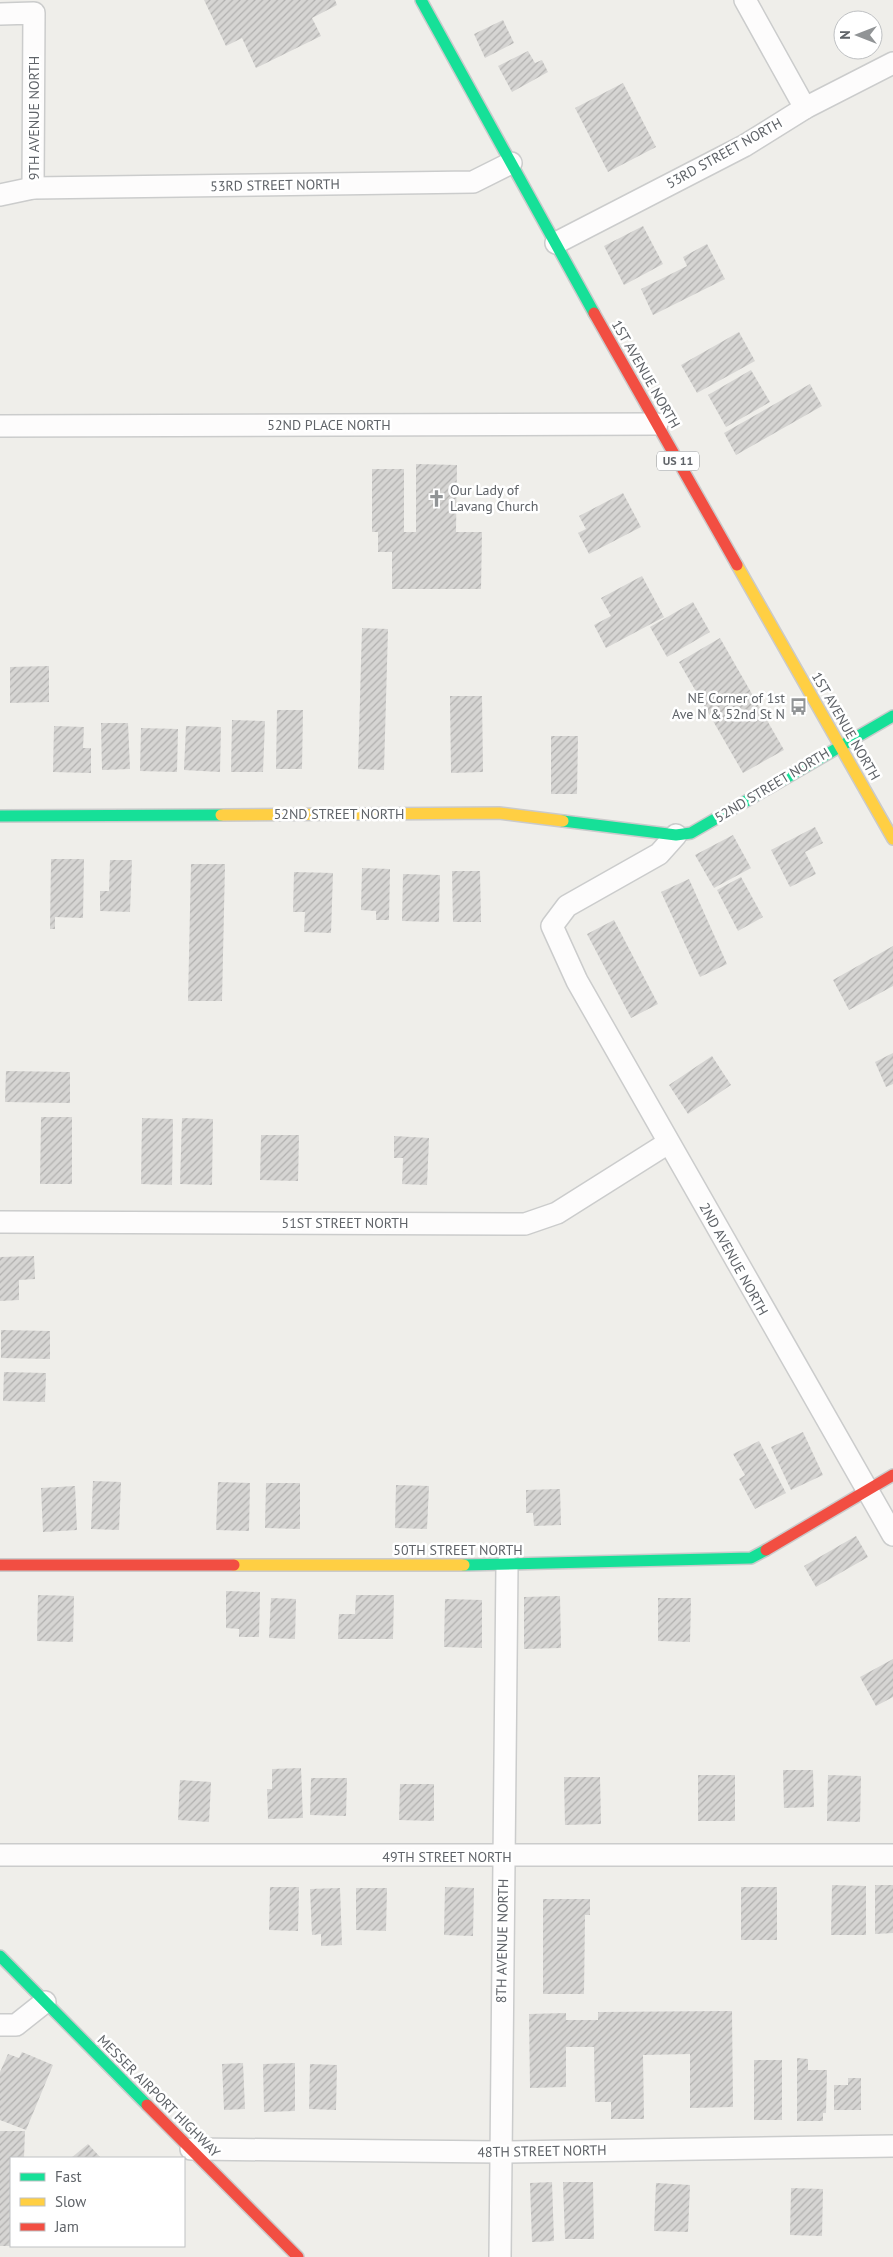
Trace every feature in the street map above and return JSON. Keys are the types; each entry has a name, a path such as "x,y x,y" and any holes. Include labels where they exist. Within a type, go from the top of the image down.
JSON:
{"street":[{"name":"1ST AVENUE NORTH","path":"421,0 657,424 893,839"},
{"path":"745,0 805,108"},
{"name":"9TH AVENUE NORTH","path":"0,14 34,13 33,188 0,195"},
{"name":"53RD STREET NORTH","path":"556,243 744,146 805,108 893,63"},
{"name":"53RD STREET NORTH","path":"33,188 473,182 511,163"},
{"name":"52ND PLACE NORTH","path":"0,426 657,424"},
{"name":"52ND STREET NORTH","path":"0,816 499,813 676,834 691,834 893,716"},
{"name":"2ND AVENUE NORTH","path":"676,834 659,854 566,906 552,926 577,981 865,1490 893,1535"},
{"name":"51ST STREET NORTH","path":"0,1222 524,1224 557,1213 668,1142"},
{"name":"50TH STREET NORTH","path":"0,1565 507,1565 751,1558 893,1475"},
{"name":"8TH AVENUE NORTH","path":"500,2257 507,1565"},
{"name":"49TH STREET NORTH","path":"0,1856 503,1857 893,1855"},
{"name":"MESSER AIRPORT HIGHWAY","path":"0,1956 298,2257"},
{"path":"0,2025 16,2025 45,2002"},
{"name":"48TH STREET NORTH","path":"191,2150 500,2152 893,2146"}],"building":[{"path":"204,0 335,0 337,5 312,18 321,36 256,68 242,38 226,46"},
{"path":"503,20 514,43 485,58 474,34"},
{"path":"528,51 535,63 542,60 548,72 512,92 498,66"},
{"path":"623,83 656,147 608,172 575,108"},
{"path":"643,226 663,264 624,285 604,246"},
{"path":"707,244 725,279 653,315 641,289 687,266 683,257"},
{"path":"739,332 755,361 697,393 681,365"},
{"path":"751,370 770,402 726,427 708,395"},
{"path":"810,384 822,406 736,455 724,433"},
{"name":"Our Lady of Lavang Church","path":"416,464 457,465 456,532 482,532 481,589 392,589 392,552 378,552 378,532 372,532 372,469 404,469 404,532 416,532"},
{"path":"623,493 641,527 589,554 578,533 586,529 579,516"},
{"path":"642,576 664,617 606,648 594,625 611,616 601,598"},
{"path":"693,602 710,632 667,657 650,627"},
{"path":"362,628 388,629 384,770 358,769"},
{"path":"720,638 784,750 743,773 679,662"},
{"path":"49,666 49,702 10,703 10,667"},
{"path":"450,696 482,696 483,772 451,773"},
{"path":"277,710 303,710 302,769 276,769"},
{"path":"232,720 265,721 263,772 231,772"},
{"path":"101,723 128,723 130,769 102,770"},
{"path":"54,726 84,727 83,748 91,748 91,773 53,772"},
{"path":"186,726 221,727 220,772 184,770"},
{"path":"141,728 178,729 177,772 140,771"},
{"path":"551,736 578,736 577,794 551,794"},
{"path":"815,827 823,843 805,852 816,874 790,887 771,850"},
{"path":"733,835 751,868 714,888 695,855"},
{"path":"51,859 84,859 83,918 55,917 55,929 50,929"},
{"path":"110,860 132,860 130,912 100,911 100,891 109,891"},
{"path":"191,864 225,864 222,1001 188,1001"},
{"path":"362,868 390,869 389,920 376,920 376,911 361,910"},
{"path":"452,871 480,871 481,922 453,922"},
{"path":"294,872 333,873 331,933 304,932 305,912 293,912"},
{"path":"403,874 440,875 439,922 402,921"},
{"path":"741,877 763,917 738,931 717,890"},
{"path":"689,879 727,964 700,977 661,892"},
{"path":"614,920 658,1004 631,1018 587,934"},
{"path":"893,946 893,986 849,1010 833,980"},
{"path":"893,1053 893,1084 886,1087 875,1062"},
{"path":"712,1056 731,1085 688,1114 669,1085"},
{"path":"6,1071 70,1072 70,1103 5,1102"},
{"path":"41,1117 72,1117 72,1184 40,1184"},
{"path":"142,1118 173,1119 172,1185 141,1184"},
{"path":"182,1118 213,1119 212,1185 180,1184"},
{"path":"261,1135 299,1135 298,1181 260,1180"},
{"path":"394,1136 429,1138 427,1185 402,1184 403,1158 394,1158"},
{"path":"34,1256 35,1279 19,1280 19,1300 0,1301 0,1257"},
{"path":"1,1330 50,1331 50,1359 1,1358"},
{"path":"4,1372 46,1373 45,1402 3,1401"},
{"path":"803,1432 823,1475 791,1490 771,1447"},
{"path":"759,1441 786,1493 755,1509 739,1479 745,1475 733,1454"},
{"path":"93,1481 121,1482 119,1530 91,1529"},
{"path":"218,1482 250,1483 249,1531 216,1530"},
{"path":"266,1483 300,1483 300,1529 265,1528"},
{"path":"396,1485 429,1486 427,1529 395,1528"},
{"path":"75,1486 77,1530 43,1532 41,1488"},
{"path":"560,1489 561,1525 534,1526 533,1513 526,1513 526,1490"},
{"path":"856,1536 868,1557 816,1587 804,1566"},
{"path":"226,1591 260,1592 259,1637 239,1637 239,1629 226,1628"},
{"path":"38,1595 74,1596 73,1642 37,1641"},
{"path":"356,1595 394,1595 393,1639 338,1639 339,1614 355,1614"},
{"path":"560,1596 561,1648 524,1649 524,1597"},
{"path":"271,1598 296,1599 295,1639 269,1638"},
{"path":"658,1598 691,1598 690,1642 658,1641"},
{"path":"445,1599 482,1600 482,1648 444,1647"},
{"path":"893,1659 893,1697 876,1706 860,1677"},
{"path":"301,1768 303,1818 268,1819 267,1789 272,1789 272,1769"},
{"path":"783,1770 813,1770 814,1807 784,1808"},
{"path":"698,1775 735,1775 735,1821 698,1821"},
{"path":"828,1775 861,1776 860,1822 827,1821"},
{"path":"564,1777 600,1777 601,1824 565,1825"},
{"path":"311,1778 347,1778 346,1816 310,1815"},
{"path":"180,1780 211,1782 209,1822 178,1820"},
{"path":"400,1784 434,1784 434,1821 399,1820"},
{"path":"832,1885 866,1886 866,1935 831,1935"},
{"path":"875,1885 893,1885 893,1933 875,1934"},
{"path":"270,1887 299,1887 298,1931 269,1930"},
{"path":"445,1887 474,1888 473,1936 444,1935"},
{"path":"741,1887 777,1887 777,1940 741,1940"},
{"path":"340,1888 342,1945 321,1946 321,1934 312,1935 310,1889"},
{"path":"356,1888 387,1888 386,1931 356,1930"},
{"path":"543,1899 590,1899 590,1915 585,1915 584,1994 543,1994"},
{"path":"732,2011 733,2107 690,2108 690,2054 643,2055 644,2119 611,2119 611,2102 595,2102 594,2047 566,2047 566,2087 530,2088 529,2014 566,2013 566,2020 598,2020 598,2012"},
{"path":"22,2052 53,2065 26,2130 0,2120 0,2072 8,2054 19,2058"},
{"path":"797,2058 808,2059 808,2070 827,2070 826,2113 823,2113 823,2121 797,2121"},
{"path":"754,2060 782,2060 782,2120 754,2120"},
{"path":"243,2063 245,2109 224,2110 222,2064"},
{"path":"295,2063 295,2111 264,2112 263,2064"},
{"path":"310,2064 337,2065 336,2110 309,2109"},
{"path":"848,2078 861,2078 861,2110 834,2110 834,2085 848,2085"},
{"path":"0,2131 25,2131 24,2157 10,2157 10,2246 0,2246"},
{"path":"88,2144 100,2157 72,2157"},
{"path":"552,2182 554,2241 532,2242 530,2183"},
{"path":"563,2182 593,2182 594,2239 565,2239"},
{"path":"656,2183 690,2185 688,2232 654,2231"},
{"path":"791,2188 823,2189 822,2236 790,2235"}],"traffic: fast":[{"path":"421,0 594,313"},
{"path":"563,821 676,835 691,833 893,716"},
{"path":"0,816 221,815"},
{"path":"464,1565 751,1558 766,1550"},
{"path":"0,1956 147,2105"}],"traffic: slow":[{"path":"737,565 893,839"},
{"path":"221,815 499,813 563,821"},
{"path":"234,1565 464,1565"}],"traffic: jam":[{"path":"594,313 737,565"},
{"path":"766,1550 893,1475"},
{"path":"0,1565 234,1565"},
{"path":"147,2105 298,2257"}],"place":[{"name":"Our Lady of Lavang Church","path":"436,498"},
{"name":"NE Corner of 1st Ave N & 52nd St N","path":"799,706"}]}
